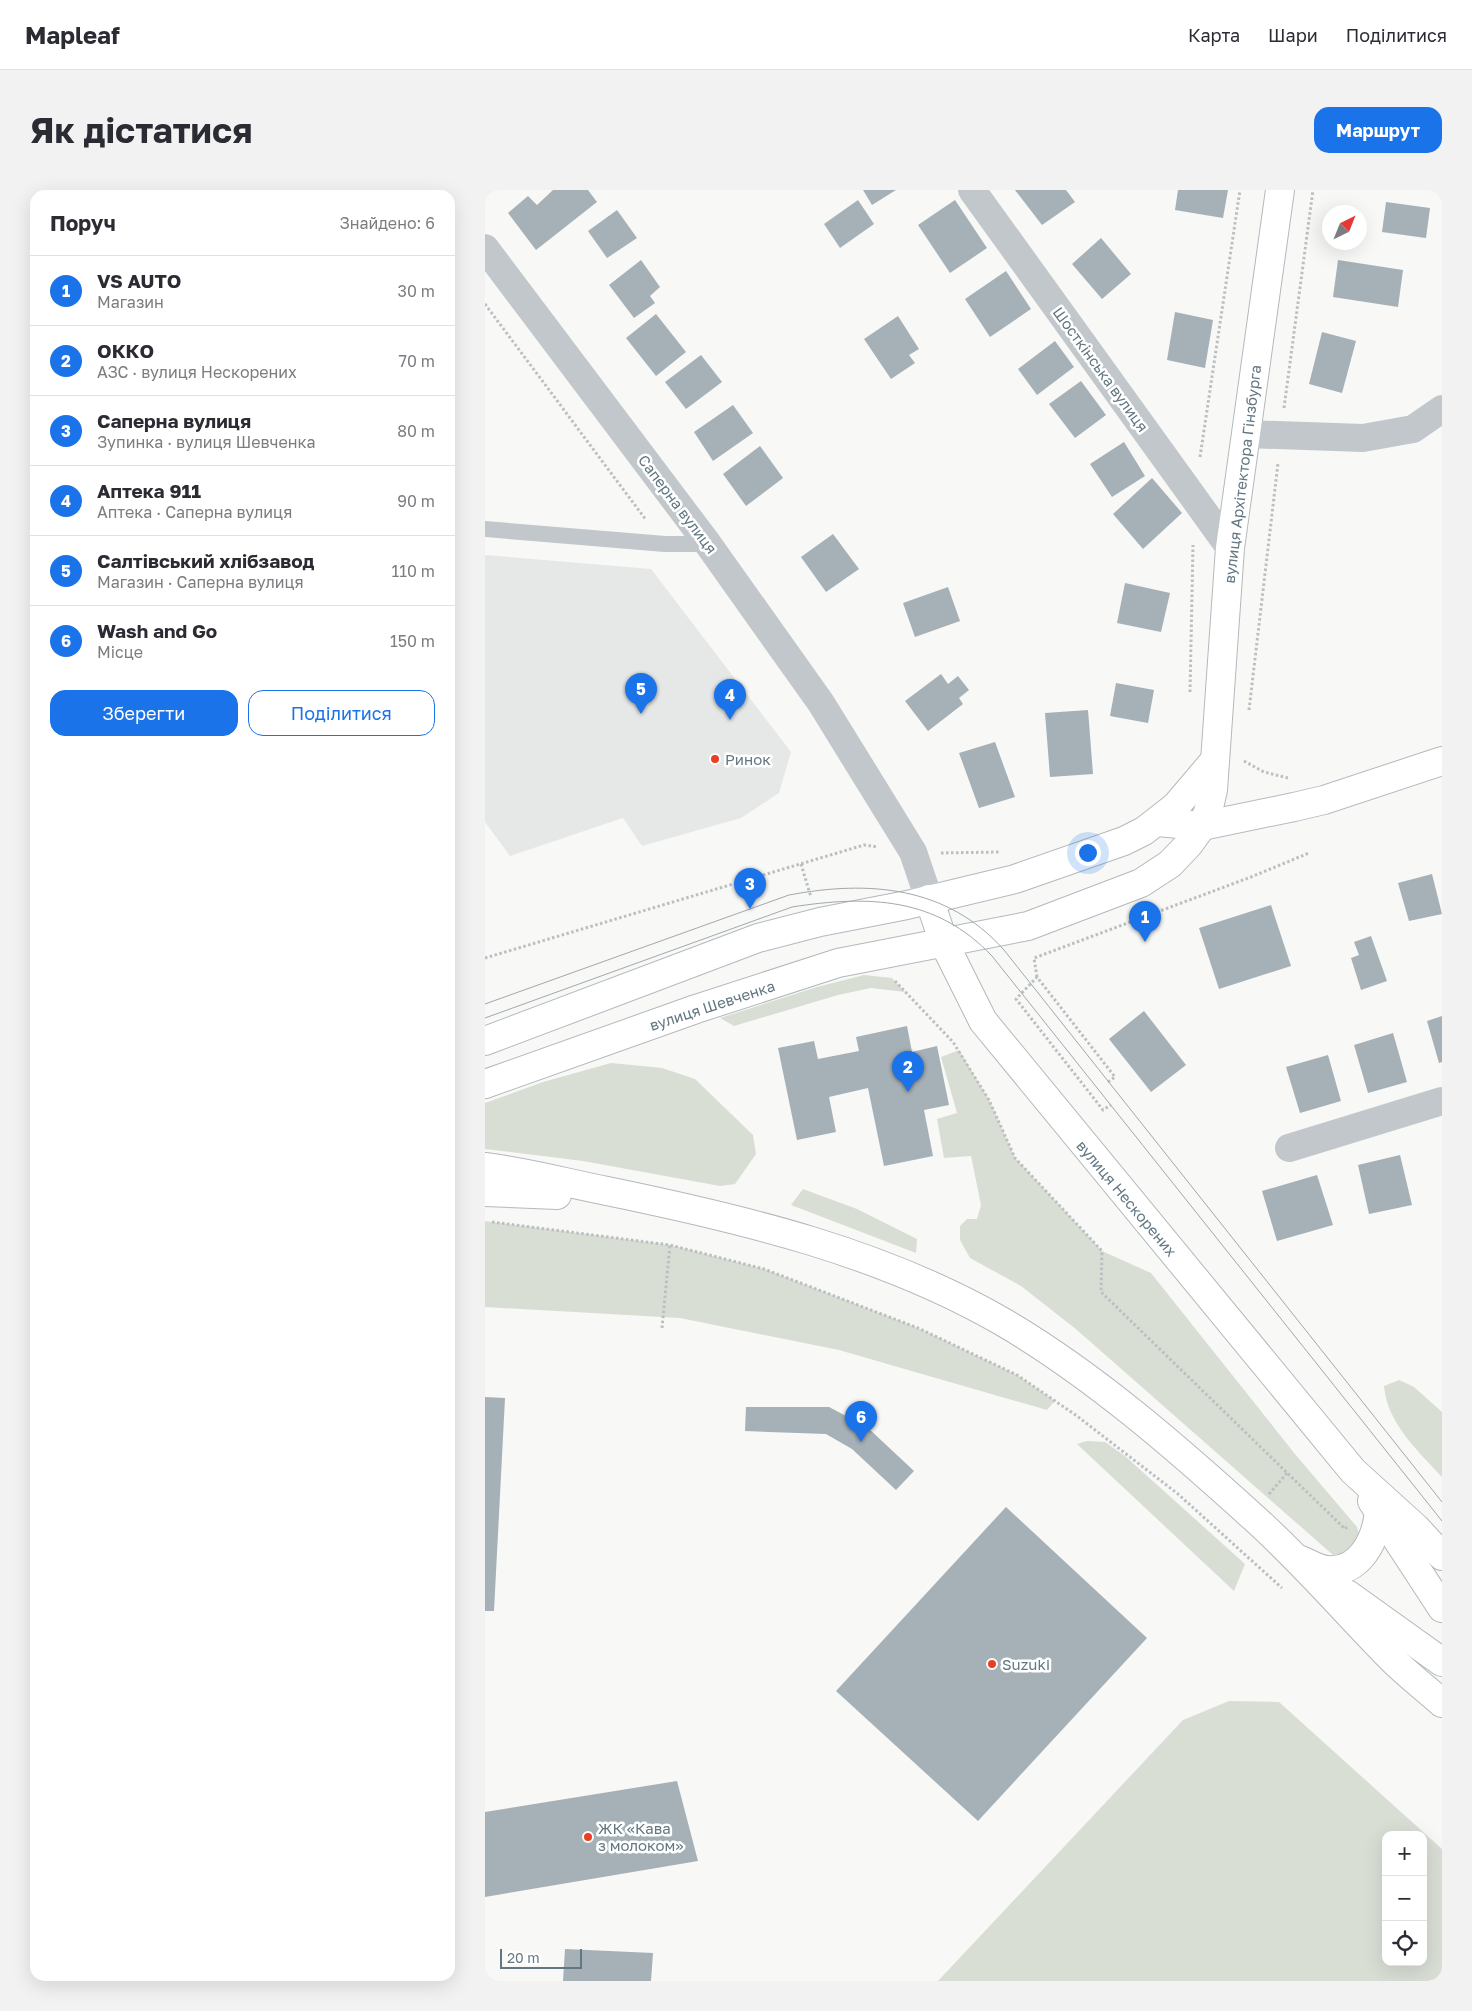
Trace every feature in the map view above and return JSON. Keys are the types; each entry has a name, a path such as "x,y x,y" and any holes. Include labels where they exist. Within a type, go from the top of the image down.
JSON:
{"main road":[{"name":"вулиця Архітектора Гінзбурга","path":"1201,826 1208,812 1213,790 1230,548 1279,190"},
{"path":"485,1041 759,938 820,922 1015,880 1124,841 1157,822 1176,806 1215,760"},
{"path":"1157,822 1201,826 1324,800 1442,762"},
{"name":"вулиця Шевченка","path":"485,1084 696,1009 838,963 1028,926 1141,883 1170,864 1201,826"},
{"name":"вулиця Нескорених","path":"929,899 944,942 983,1021 1358,1476 1416,1528 1442,1556"},
{"path":"485,1167 758,1224 861,1258 927,1285 1001,1321 1050,1351 1102,1389 1226,1493 1299,1559 1389,1656 1442,1703"},
{"path":"485,1192 649,1200"},
{"name":"вулиця Нескорених","path":"1358,1476 1379,1512 1442,1608"},
{"path":"1299,1559 1326,1570 1342,1569 1357,1562 1369,1546 1377,1527 1379,1512"},
{"path":"1299,1559 1442,1662"}],"street":[{"name":"Шосткінська вулиця","path":"972,190 1230,548"},
{"name":"Саперна вулиця","path":"485,248 708,544 821,703 913,852 929,899"},
{"path":"1246,434 1363,438 1413,429 1442,409"},
{"path":"1289,1148 1442,1101"}],"lane":[{"path":"485,528 665,544 708,544"}],"path":[{"path":"1190,698 1194,498 1240,190"},
{"path":"1249,711 1281,435 1313,190"},
{"path":"485,304 665,544"},
{"path":"1244,751 1243,761 1264,772 1288,778"},
{"path":"485,958 864,845 913,852 1008,852"},
{"path":"1109,1082 1115,1077 1037,977 1034,958 1251,878 1309,853"},
{"path":"801,864 814,904"},
{"path":"1037,977 1016,999 1103,1110 1111,1105"},
{"path":"892,978 953,1042 989,1100 1015,1158 1102,1251 1101,1292 1345,1529 1352,1521"},
{"path":"485,1222 670,1246 764,1269 918,1328 1017,1375 1077,1416 1178,1494 1276,1582"},
{"path":"662,1328 670,1246"},
{"path":"1267,1496 1287,1472"}],"shaded area":[{"path":"485,555 651,569 791,752 779,793 741,818 642,846 623,818 510,856 485,822"},
{"path":"864,975 892,978 905,992 871,988 838,995 734,1026 720,1018 817,987"},
{"path":"959,1050 989,1100 1015,1158 1102,1251 1151,1273 1295,1454 1357,1527 1360,1538 1345,1556 1333,1555 1077,1330 1021,1286 970,1258 960,1240 960,1226 967,1219 977,1219 981,1205 971,1156 944,1158 937,1119 957,1113 941,1057"},
{"path":"611,1063 662,1068 695,1079 753,1135 756,1154 735,1184 720,1186 583,1161 485,1149 485,1103 543,1082"},
{"path":"803,1189 857,1209 917,1239 916,1253 791,1205"},
{"path":"485,1221 670,1245 764,1269 918,1328 1017,1375 1055,1401 1047,1410 839,1350 680,1318 485,1307"},
{"path":"1399,1380 1414,1387 1442,1412 1442,1477 1405,1436 1391,1412 1384,1386"},
{"path":"1087,1441 1105,1442 1125,1456 1245,1564 1234,1591 1077,1444"},
{"path":"1229,1701 1279,1702 1422,1831 1382,1831 1382,1966 1427,1966 1427,1835 1442,1849 1442,1981 938,1981 1183,1720"}],"building":[{"path":"553,190 588,190 597,202 536,250 508,213 528,196 537,205"},
{"path":"863,190 896,190 872,205"},
{"path":"1015,190 1066,190 1075,202 1042,225"},
{"path":"1178,190 1228,190 1223,218 1175,210"},
{"path":"858,200 874,224 840,248 824,224"},
{"path":"955,200 987,248 950,273 918,225"},
{"path":"1386,202 1430,208 1426,238 1382,232"},
{"path":"617,210 637,238 607,258 588,231"},
{"path":"1101,238 1131,274 1102,299 1072,264"},
{"path":"641,260 660,287 650,296 655,303 634,318 609,285"},
{"path":"1338,260 1403,270 1398,307 1333,297"},
{"path":"1006,271 1031,309 990,337 965,299"},
{"path":"1175,312 1213,320 1205,368 1167,360"},
{"path":"656,314 686,352 656,376 626,338"},
{"path":"898,316 919,349 909,355 915,363 891,379 864,339"},
{"path":"1322,332 1356,341 1342,393 1309,384"},
{"path":"1055,341 1074,367 1037,395 1018,369"},
{"path":"701,355 722,382 686,409 665,382"},
{"path":"1081,381 1106,415 1075,438 1049,404"},
{"path":"733,405 753,433 713,461 694,432"},
{"path":"1124,442 1145,476 1112,497 1090,464"},
{"path":"760,446 783,478 746,506 723,474"},
{"path":"1152,478 1182,513 1143,549 1113,514"},
{"path":"833,534 859,569 826,592 801,557"},
{"path":"1125,583 1170,593 1161,632 1117,623"},
{"path":"948,587 960,621 915,637 903,603"},
{"path":"941,674 948,684 958,676 969,690 959,698 963,704 928,731 905,701"},
{"path":"1116,683 1154,690 1148,723 1110,716"},
{"path":"1088,710 1093,774 1050,777 1045,713"},
{"path":"995,742 1015,797 979,808 959,753"},
{"path":"1432,874 1442,914 1409,921 1398,883"},
{"path":"1271,905 1291,966 1219,989 1199,928"},
{"path":"1371,936 1387,981 1361,990 1351,958 1359,955 1354,942"},
{"path":"1144,1011 1186,1065 1151,1092 1109,1039"},
{"path":"1442,1016 1442,1062 1439,1063 1427,1021"},
{"path":"907,1026 912,1052 937,1046 949,1105 924,1110 933,1156 884,1166 868,1088 829,1097 836,1132 797,1140 778,1048 814,1041 818,1059 859,1051 856,1037"},
{"path":"1393,1033 1407,1082 1368,1093 1354,1045"},
{"path":"1328,1055 1341,1101 1300,1113 1286,1067"},
{"path":"1400,1155 1412,1205 1369,1214 1358,1165"},
{"path":"1317,1175 1333,1225 1277,1241 1262,1191"},
{"path":"485,1397 505,1398 494,1611 485,1611"},
{"path":"746,1407 829,1407 867,1427 914,1471 896,1490 852,1449 826,1434 745,1431"},
{"name":"Suzuki","path":"1006,1507 1147,1638 978,1821 836,1691"},
{"name":"ЖК «Кава з молоком»","path":"677,1781 698,1861 485,1897 485,1812"},
{"path":"565,1949 653,1953 651,1981 563,1981"}],"tram line":[{"path":"485,1004 789,895 848,888 877,889 905,893 932,901 958,912 982,929 1004,950 1442,1502"},
{"path":"485,1018 792,907 848,901 874,902 900,905 924,911 948,922 970,936 992,956 1442,1521"}],"place":[{"name":"Салтівський хлібзавод","path":"641,714"},
{"name":"Аптека 911","path":"730,720"},
{"name":"Ринок","path":"715,759"},
{"name":"Саперна вулиця","path":"750,909"},
{"name":"VS AUTO","path":"1145,942"},
{"name":"ОККО","path":"908,1092"},
{"name":"Wash and Go","path":"861,1442"},
{"name":"Suzuki","path":"992,1664"},
{"name":"ЖК «Кава з молоком»","path":"588,1837"}]}
